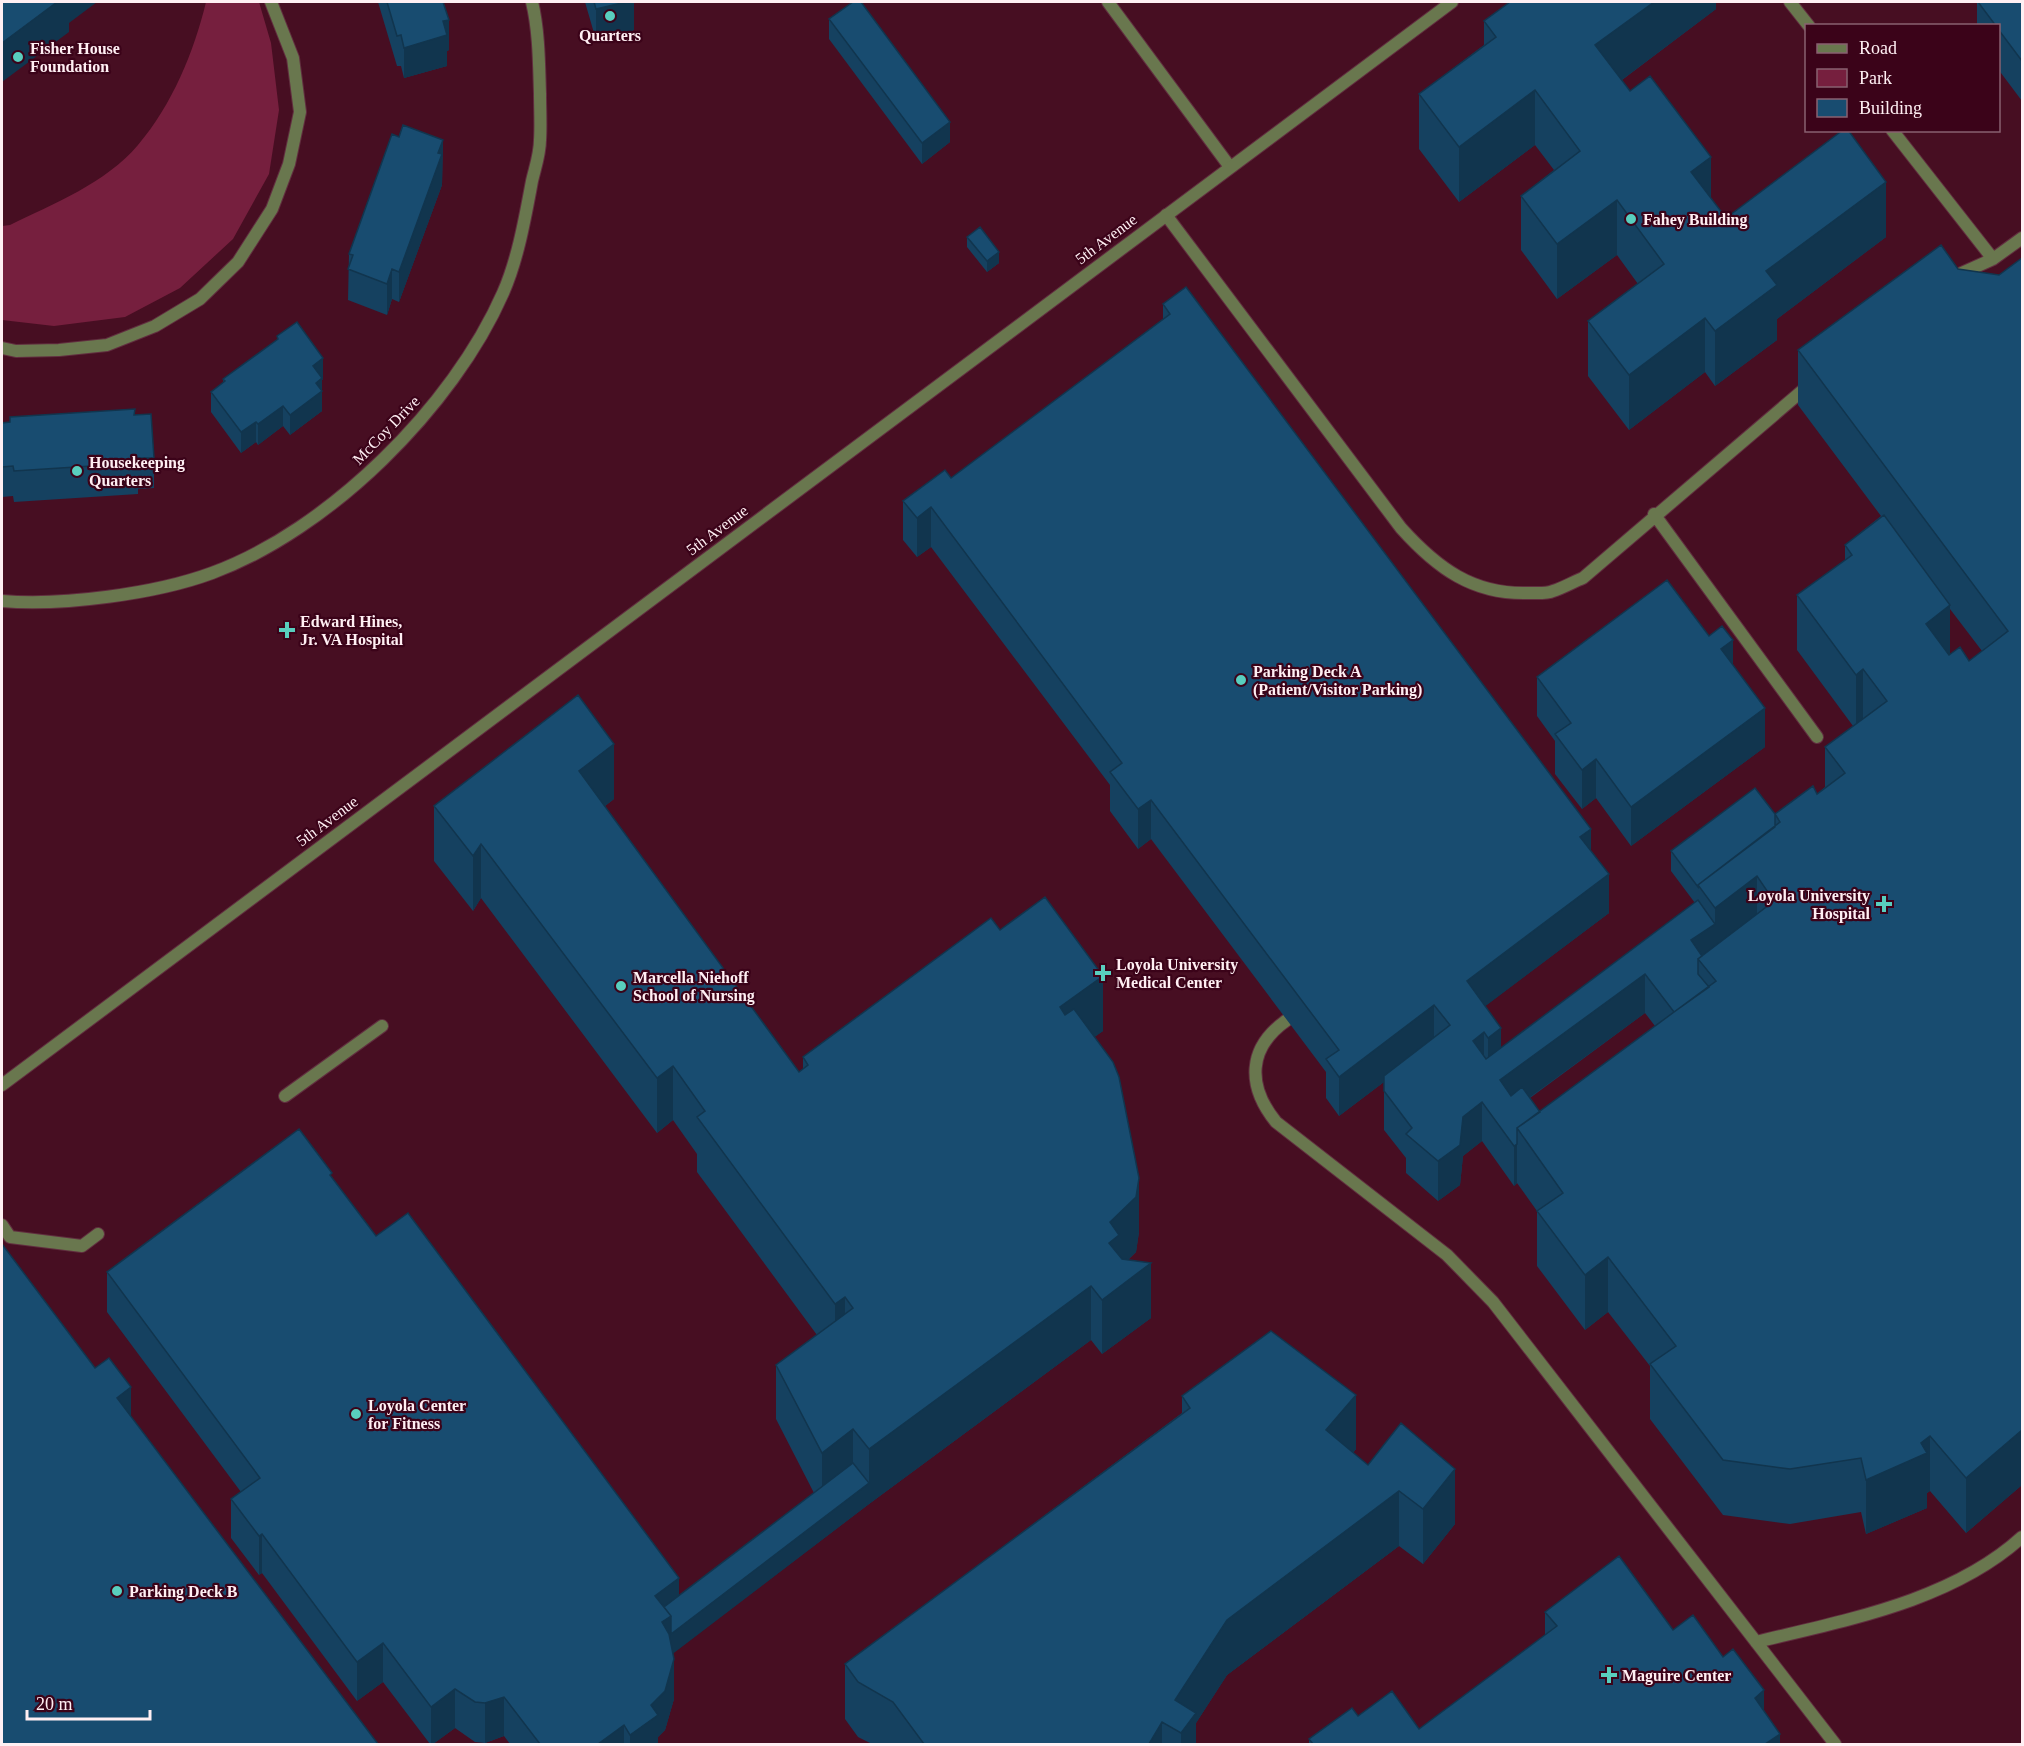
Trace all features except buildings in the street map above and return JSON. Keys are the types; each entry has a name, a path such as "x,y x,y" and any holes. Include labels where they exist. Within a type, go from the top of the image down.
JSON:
{"street":[{"path":"2,348 16,351 59,350 107,345 155,326 200,299 238,262 272,209 289,164 300,112 293,58 271,2"},
{"name":"McCoy Drive","path":"2,601 78,599 148,591 213,573 272,544 319,513 378,467 426,416 468,356 503,293 523,226 540,143 540,72 532,2"},
{"path":"1108,2 1230,167"},
{"name":"5th Avenue","path":"2,1085 1452,2"},
{"path":"1790,2 1807,24"},
{"path":"1894,132 1993,259"},
{"path":"1166,215 1401,528 1426,556 1452,574 1483,589 1515,594 1551,592 1583,578 1654,514 1821,374"},
{"path":"1939,283 1993,259 2022,238"},
{"path":"1654,514 1817,736"},
{"path":"1287,1020 1275,1028 1256,1058 1255,1074 1258,1094 1264,1108 1276,1122 1447,1255 1493,1302 1835,1744"},
{"path":"285,1096 382,1026"},
{"path":"2,1225 10,1237 82,1246 98,1234"},
{"path":"1756,1642 1874,1612 1935,1590 1976,1570 2022,1537"}],"green space":[{"path":"206,2 259,2 271,43 279,110 269,174 233,239 180,288 125,317 54,326 2,320 2,226 10,225 44,209 95,181 111,171 138,145 161,113 180,77 195,40"}],"place":[{"name":"Quarters","path":"610,16"},
{"name":"Fisher House Foundation","path":"18,57"},
{"name":"Fahey Building","path":"1631,219"},
{"name":"Housekeeping Quarters","path":"77,471"},
{"name":"Edward Hines, Jr. VA Hospital","path":"287,630"},
{"name":"Parking Deck A (Patient/Visitor Parking)","path":"1241,680"},
{"name":"Loyola University Hospital","path":"1884,904"},
{"name":"Loyola University Medical Center","path":"1103,973"},
{"name":"Marcella Niehoff School of Nursing","path":"621,986"},
{"name":"Loyola Center for Fitness","path":"356,1414"},
{"name":"Parking Deck B","path":"117,1591"},
{"name":"Maguire Center","path":"1609,1675"}]}
